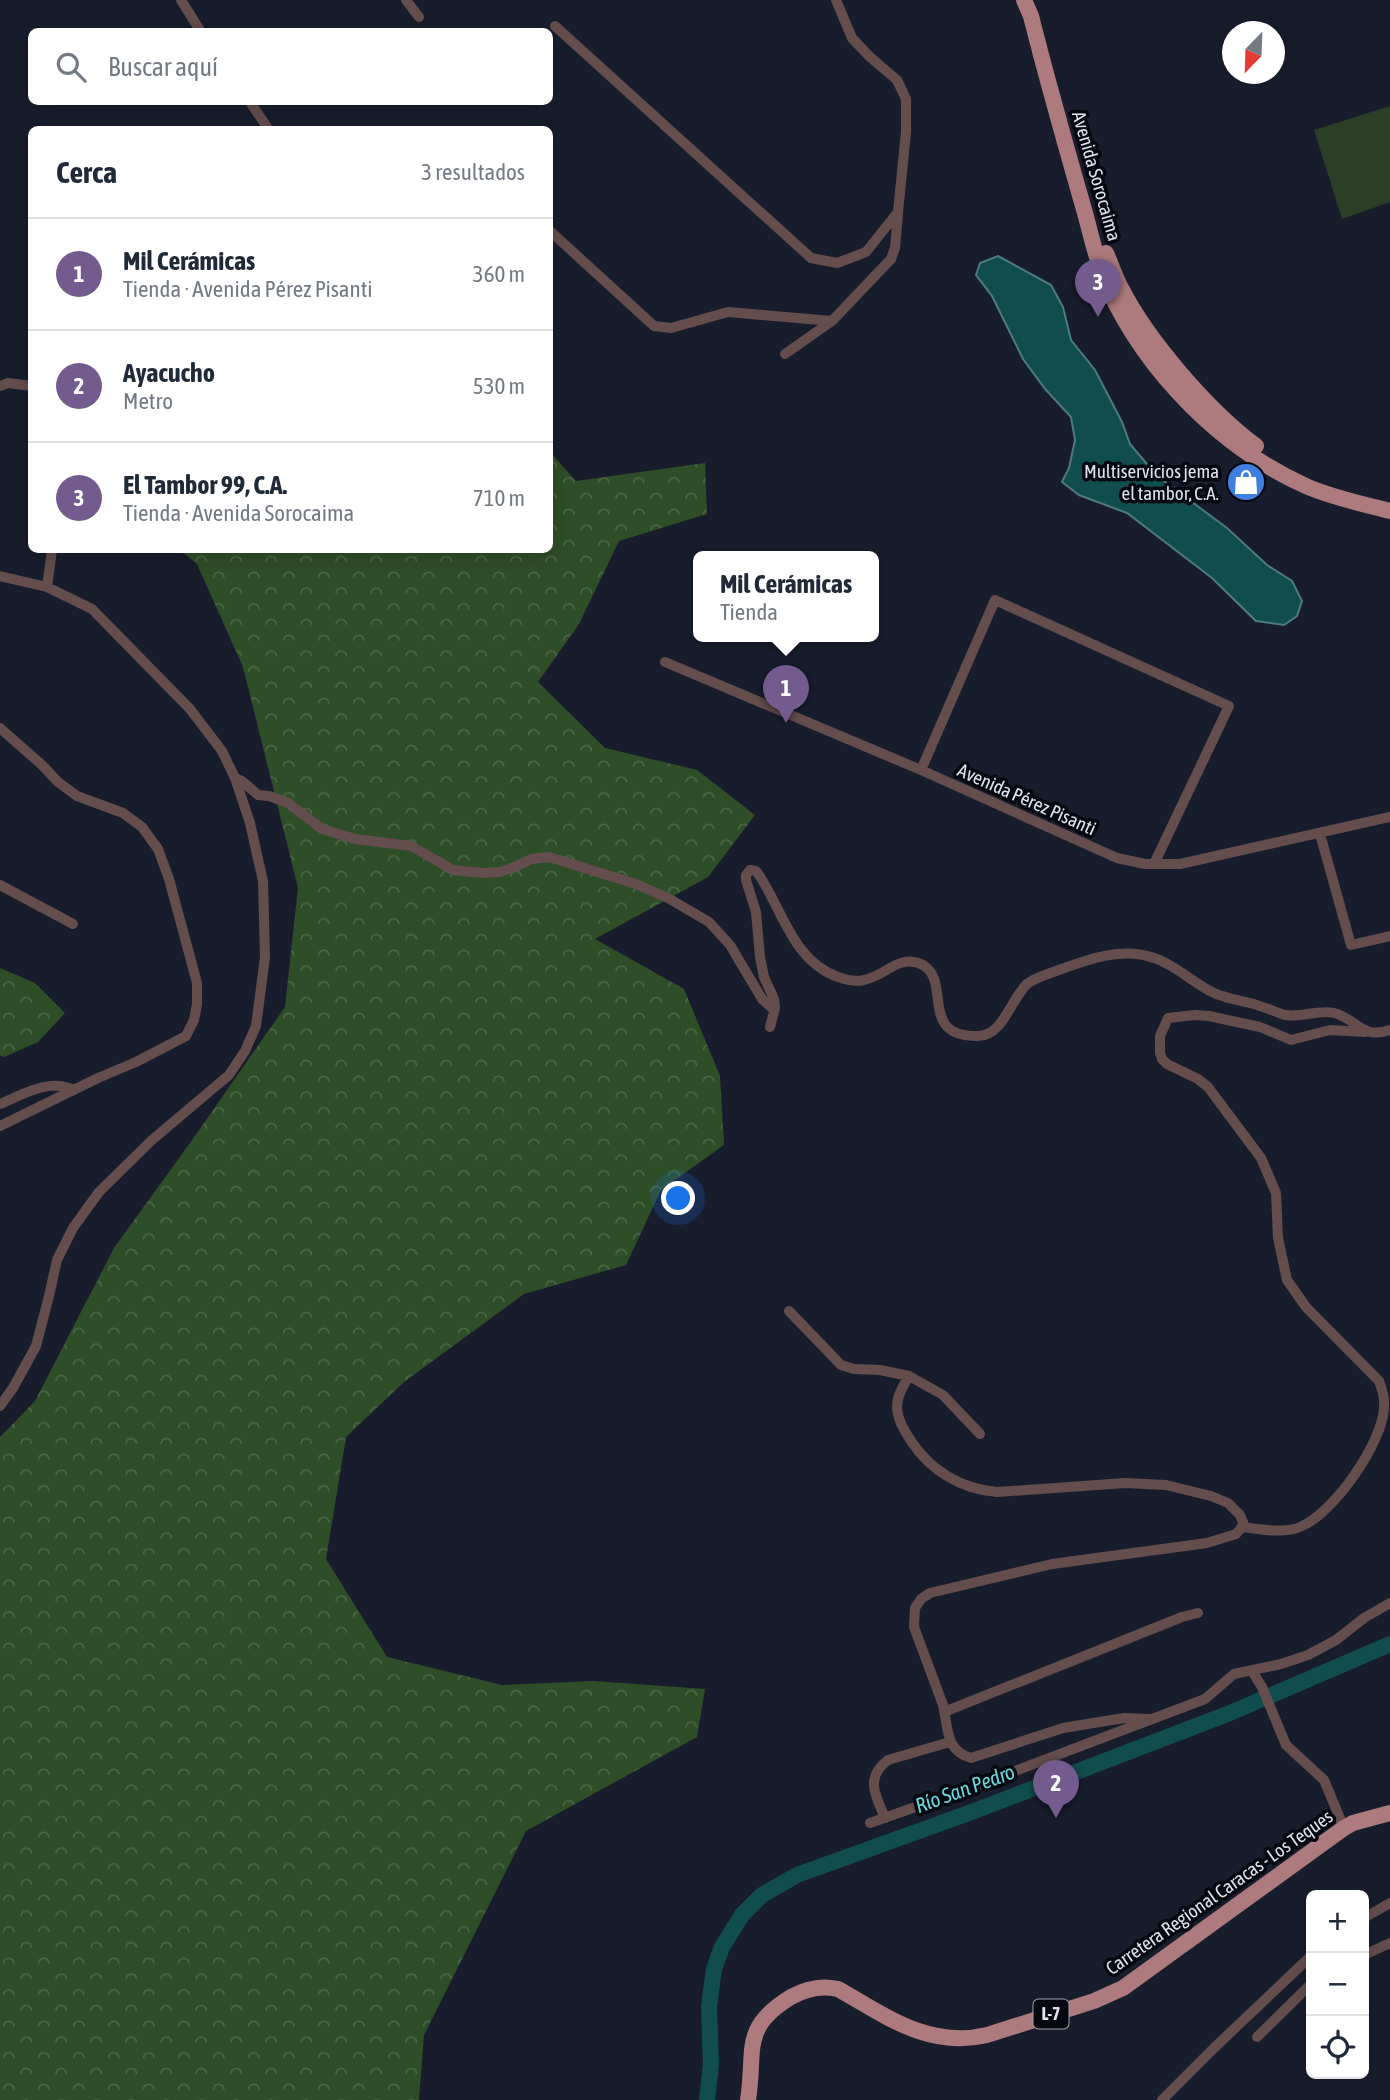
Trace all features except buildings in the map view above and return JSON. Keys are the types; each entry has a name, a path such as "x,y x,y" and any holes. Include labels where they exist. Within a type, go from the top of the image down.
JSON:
{"main road":[{"name":"Avenida Sorocaima","path":"1024,0 1034,10 1091,238 1107,285 1120,312 1170,385 1236,443 1263,462 1308,486 1342,494 1390,500"},
{"name":"Avenida Sorocaima","path":"1342,494 1390,511"},
{"name":"Carretera Regional Caracas - Los Teques","path":"748,2100 755,2033 761,2020 774,2007 798,1993 814,1988 838,1989 920,2033 946,2039 969,2039 987,2035 1094,2001 1123,1988 1344,1828 1390,1813"}],"street":[{"path":"181,0 198,28"},
{"path":"406,0 419,17"},
{"path":"785,354 832,321 891,259 895,248 906,132 906,99 897,80 852,38 835,0"},
{"path":"555,26 811,258 836,263 866,252 898,212"},
{"path":"252,105 266,126"},
{"path":"553,234 654,326 671,328 728,312 832,321"},
{"path":"0,386 8,383 28,386"},
{"path":"47,587 52,553"},
{"path":"0,576 47,587 92,609 190,709 222,751 235,778 250,824 263,881 265,957 256,1026 245,1051 229,1075 152,1140 99,1192 73,1228 57,1260 36,1346 0,1406"},
{"path":"920,770 995,600 1229,706 1154,864"},
{"name":"Avenida Pérez Pisanti","path":"665,662 920,770 1117,858 1154,864 1181,864 1390,817"},
{"path":"0,727 58,782 77,796 123,813 142,827 158,849 169,879 197,983 194,1020 186,1036 0,1126"},
{"path":"235,778 258,795 288,803 322,829 355,839 411,846 453,870 500,872 531,859 549,857 636,884 668,898 709,922 730,945 762,999 774,1010"},
{"path":"1320,834 1351,945 1390,936"},
{"path":"770,1027 774,999 764,977 760,957 755,912 746,880 750,870 759,874 789,932 823,971 844,979 863,981 897,963 906,961 923,966 935,980 937,1002 944,1023 949,1029 967,1035 984,1036 992,1031 1021,991 1035,978 1087,960 1125,954 1156,958 1218,995 1294,1017 1333,1013 1346,1018 1360,1029 1390,1041"},
{"path":"0,885 73,924"},
{"path":"1242,1527 1281,1531 1292,1529 1310,1522 1326,1508 1359,1470 1373,1444 1383,1417 1383,1397 1379,1381 1306,1307 1287,1280 1278,1238 1276,1193 1261,1158 1209,1087 1162,1059 1160,1036 1168,1018 1195,1015 1260,1027 1291,1040 1336,1030 1359,1033 1390,1030"},
{"path":"0,1104 53,1084 62,1084 74,1090"},
{"path":"789,1311 841,1365 909,1376 943,1395 980,1434"},
{"path":"909,1376 899,1393 897,1404 900,1422 928,1463 951,1479 977,1489 997,1492 1125,1483 1166,1485 1228,1503 1240,1515 1242,1527"},
{"path":"1150,1719 1125,1718 1063,1728 971,1758 963,1756 950,1742 946,1731 944,1712 914,1627 915,1608 921,1599 930,1593 1052,1564 1207,1543 1236,1534 1242,1527"},
{"path":"870,1823 978,1786 1205,1699 1234,1674 1308,1655 1347,1633 1364,1618 1390,1603"},
{"path":"944,1712 1198,1613"},
{"path":"1252,1671 1262,1687 1286,1745 1324,1780 1344,1828"},
{"path":"885,1818 873,1787 875,1774 881,1765 887,1760 950,1742"},
{"path":"1369,1915 1390,1903"},
{"path":"1368,1953 1390,1943"},
{"path":"1162,2100 1306,1961"},
{"path":"1257,2037 1306,1989"}],"green space":[{"path":"553,455 576,481 705,463 707,514 619,541 579,624 538,682 605,748 697,770 755,815 708,877 595,939 684,989 720,1076 724,1145 661,1190 626,1265 524,1294 404,1382 346,1437 326,1559 387,1657 502,1685 593,1681 705,1689 697,1737 526,1831 424,2035 419,2100 0,2100 0,1437 35,1401 114,1248 285,1007 298,888 243,667 197,564 184,553 553,553"},
{"path":"0,968 35,983 65,1013 38,1042 4,1057 0,1056"}],"shaded area":[{"path":"1390,106 1390,202 1342,219 1314,130"},
{"path":"998,256 1051,285 1063,307 1071,340 1095,370 1122,422 1130,444 1157,476 1227,528 1267,565 1292,581 1302,601 1297,616 1284,625 1256,621 1212,578 1127,513 1079,495 1062,482 1069,468 1075,440 1071,417 1023,359 992,296 976,275 980,263"}],"waterway":[{"name":"Río San Pedro","path":"707,2100 711,2064 709,2006 714,1969 722,1947 742,1915 762,1895 797,1875 969,1813 1230,1713 1390,1644"}],"place":[{"name":"El Tambor 99, C.A.","path":"1098,317"},
{"name":"Multiservicios jema el tambor, C.A.","path":"1246,482"},
{"name":"Mil Cerámicas","path":"786,723"},
{"name":"Ayacucho","path":"1056,1818"}]}
